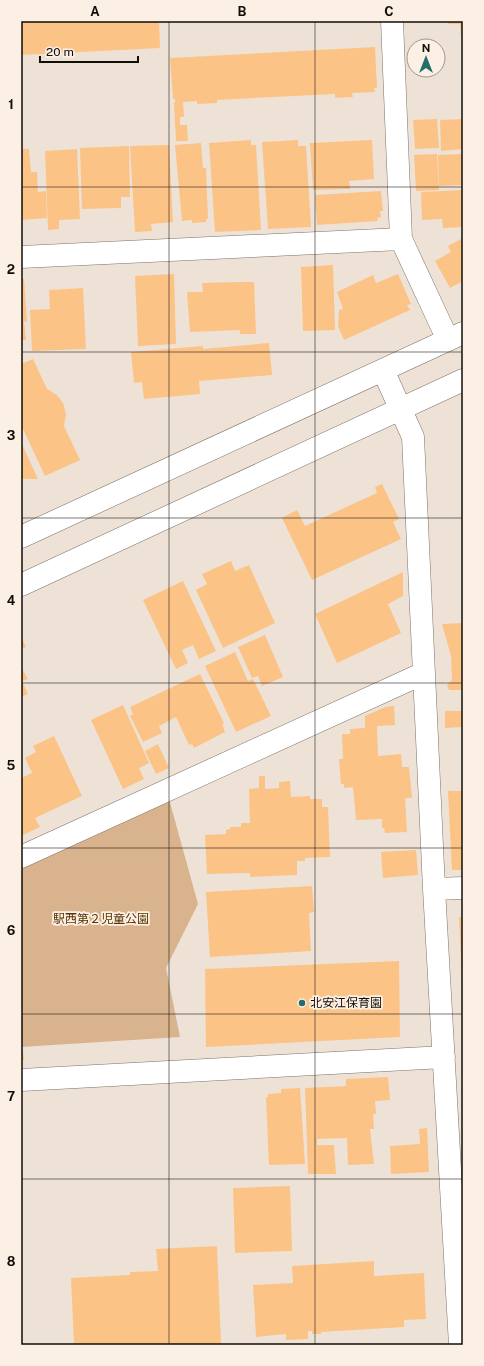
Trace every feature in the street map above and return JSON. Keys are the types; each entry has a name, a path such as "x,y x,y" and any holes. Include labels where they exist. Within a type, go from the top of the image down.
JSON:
{"street":[{"path":"21,537 455,336 401,239 392,21"},
{"path":"21,257 401,239"},
{"path":"383,370 413,437 434,889 460,1345"},
{"path":"21,585 463,380"},
{"path":"21,857 424,673"},
{"path":"434,889 463,888"},
{"path":"21,1080 444,1057"}],"green space":[{"name":"駅西第２児童公園","path":"169,799 198,904 166,968 180,1037 21,1047 21,868"}],"building":[{"path":"21,21 159,21 160,48 21,55"},
{"path":"448,21 463,21 463,38 461,38 460,24 448,24"},
{"path":"375,47 377,88 374,88 375,92 352,93 353,97 335,98 335,94 217,100 217,103 197,104 197,101 183,102 184,117 180,117 180,125 187,125 188,141 176,141 175,99 173,99 170,58"},
{"path":"437,119 439,148 415,149 413,120"},
{"path":"463,119 463,149 441,151 440,120"},
{"path":"251,140 251,145 256,145 261,230 215,232 209,143"},
{"path":"298,140 298,146 306,146 311,227 268,229 262,142"},
{"path":"372,140 374,179 349,181 350,189 313,190 310,143"},
{"path":"201,143 203,168 206,168 208,219 206,219 206,222 192,223 192,220 182,221 175,145"},
{"path":"169,145 173,222 151,224 152,231 135,232 130,146"},
{"path":"129,146 130,197 121,197 121,208 82,209 80,148"},
{"path":"21,149 29,149 31,172 37,172 38,192 46,191 47,218 21,220"},
{"path":"77,149 80,219 59,220 59,229 48,230 45,151"},
{"path":"437,154 439,190 416,191 414,155"},
{"path":"463,154 463,185 439,186 438,155"},
{"path":"463,190 463,227 443,228 442,219 422,220 421,192"},
{"path":"381,191 383,211 380,211 381,217 377,218 378,221 317,225 315,195"},
{"path":"463,238 463,281 450,288 435,261 451,252 448,246"},
{"path":"333,265 335,330 303,331 301,267"},
{"path":"174,274 176,344 138,346 135,276"},
{"path":"398,274 411,304 407,305 410,310 344,340 338,326 339,310 343,309 337,292 373,275 376,283"},
{"path":"21,279 24,279 27,322 24,321 26,340 21,340"},
{"path":"254,282 256,334 240,334 240,330 190,332 187,292 203,292 202,283"},
{"path":"83,288 86,349 32,351 30,310 50,309 49,290"},
{"path":"269,343 272,375 199,381 200,394 144,399 142,382 134,383 131,352 203,346 203,349"},
{"path":"33,359 47,389 57,395 63,403 66,414 64,426 80,460 45,476 21,425 21,364"},
{"path":"21,442 38,479 21,479"},
{"path":"382,484 399,519 393,522 401,539 312,580 282,518 297,510 305,526 377,493 375,487"},
{"path":"231,561 235,571 249,565 275,623 223,648 196,590 207,584 202,574"},
{"path":"403,572 403,596 388,604 401,633 337,663 315,614"},
{"path":"183,581 216,651 199,659 193,645 182,650 188,663 176,669 143,600"},
{"path":"463,623 463,690 449,690 447,685 452,680 451,656 442,624"},
{"path":"265,635 283,677 262,686 258,676 252,678 238,647"},
{"path":"21,636 26,647 21,649"},
{"path":"235,652 248,681 253,679 271,716 236,732 205,666"},
{"path":"21,667 28,679 22,681 28,694 21,697"},
{"path":"200,674 224,723 222,724 225,732 194,748 192,744 189,745 176,717 159,726 162,733 143,742 130,716 133,714 130,707"},
{"path":"123,705 149,763 139,768 144,779 123,789 91,720"},
{"path":"394,706 395,725 377,726 378,756 401,754 402,767 409,767 412,798 405,798 407,832 385,833 384,828 382,828 382,819 356,820 353,787 344,788 344,784 341,784 339,759 343,759 342,734 350,734 350,729 365,728 365,716 385,707"},
{"path":"445,711 463,711 463,727 445,728"},
{"path":"54,736 82,796 35,818 40,827 21,836 21,778 32,773 25,758 36,752 33,746"},
{"path":"158,744 169,768 156,774 145,751"},
{"path":"259,776 265,776 265,789 279,788 279,782 290,781 291,797 310,796 310,799 322,799 322,807 328,807 330,857 305,858 305,861 297,861 297,875 250,877 250,873 207,874 205,835 226,834 226,830 230,829 230,827 241,827 241,823 250,823 249,789 259,788"},
{"path":"448,791 463,791 463,870 452,870"},
{"path":"416,850 418,875 383,878 381,852"},
{"path":"312,886 314,912 309,913 311,951 210,957 206,892"},
{"path":"459,917 463,917 463,984 462,984"},
{"name":"北安江保育園","path":"399,961 400,1037 206,1047 205,969"},
{"path":"21,1051 23,1051 24,1060 21,1060"},
{"path":"388,1077 390,1100 375,1101 376,1114 373,1114 374,1129 370,1129 374,1164 348,1165 347,1138 317,1139 317,1145 334,1145 336,1174 308,1174 305,1088 346,1086 346,1079"},
{"path":"300,1088 305,1164 269,1165 266,1097 268,1097 268,1094 281,1093 281,1089"},
{"path":"427,1128 429,1172 391,1174 390,1146 420,1144 419,1129"},
{"path":"290,1186 292,1251 235,1253 233,1188"},
{"path":"217,1246 221,1344 74,1345 71,1278 130,1275 130,1272 158,1271 156,1249"},
{"path":"374,1261 374,1276 424,1273 426,1319 404,1320 404,1327 321,1332 321,1334 312,1334 312,1331 308,1331 308,1339 286,1340 286,1334 256,1337 253,1285 293,1283 292,1266"}],"place":[{"name":"北安江保育園","path":"302,1003"}]}
